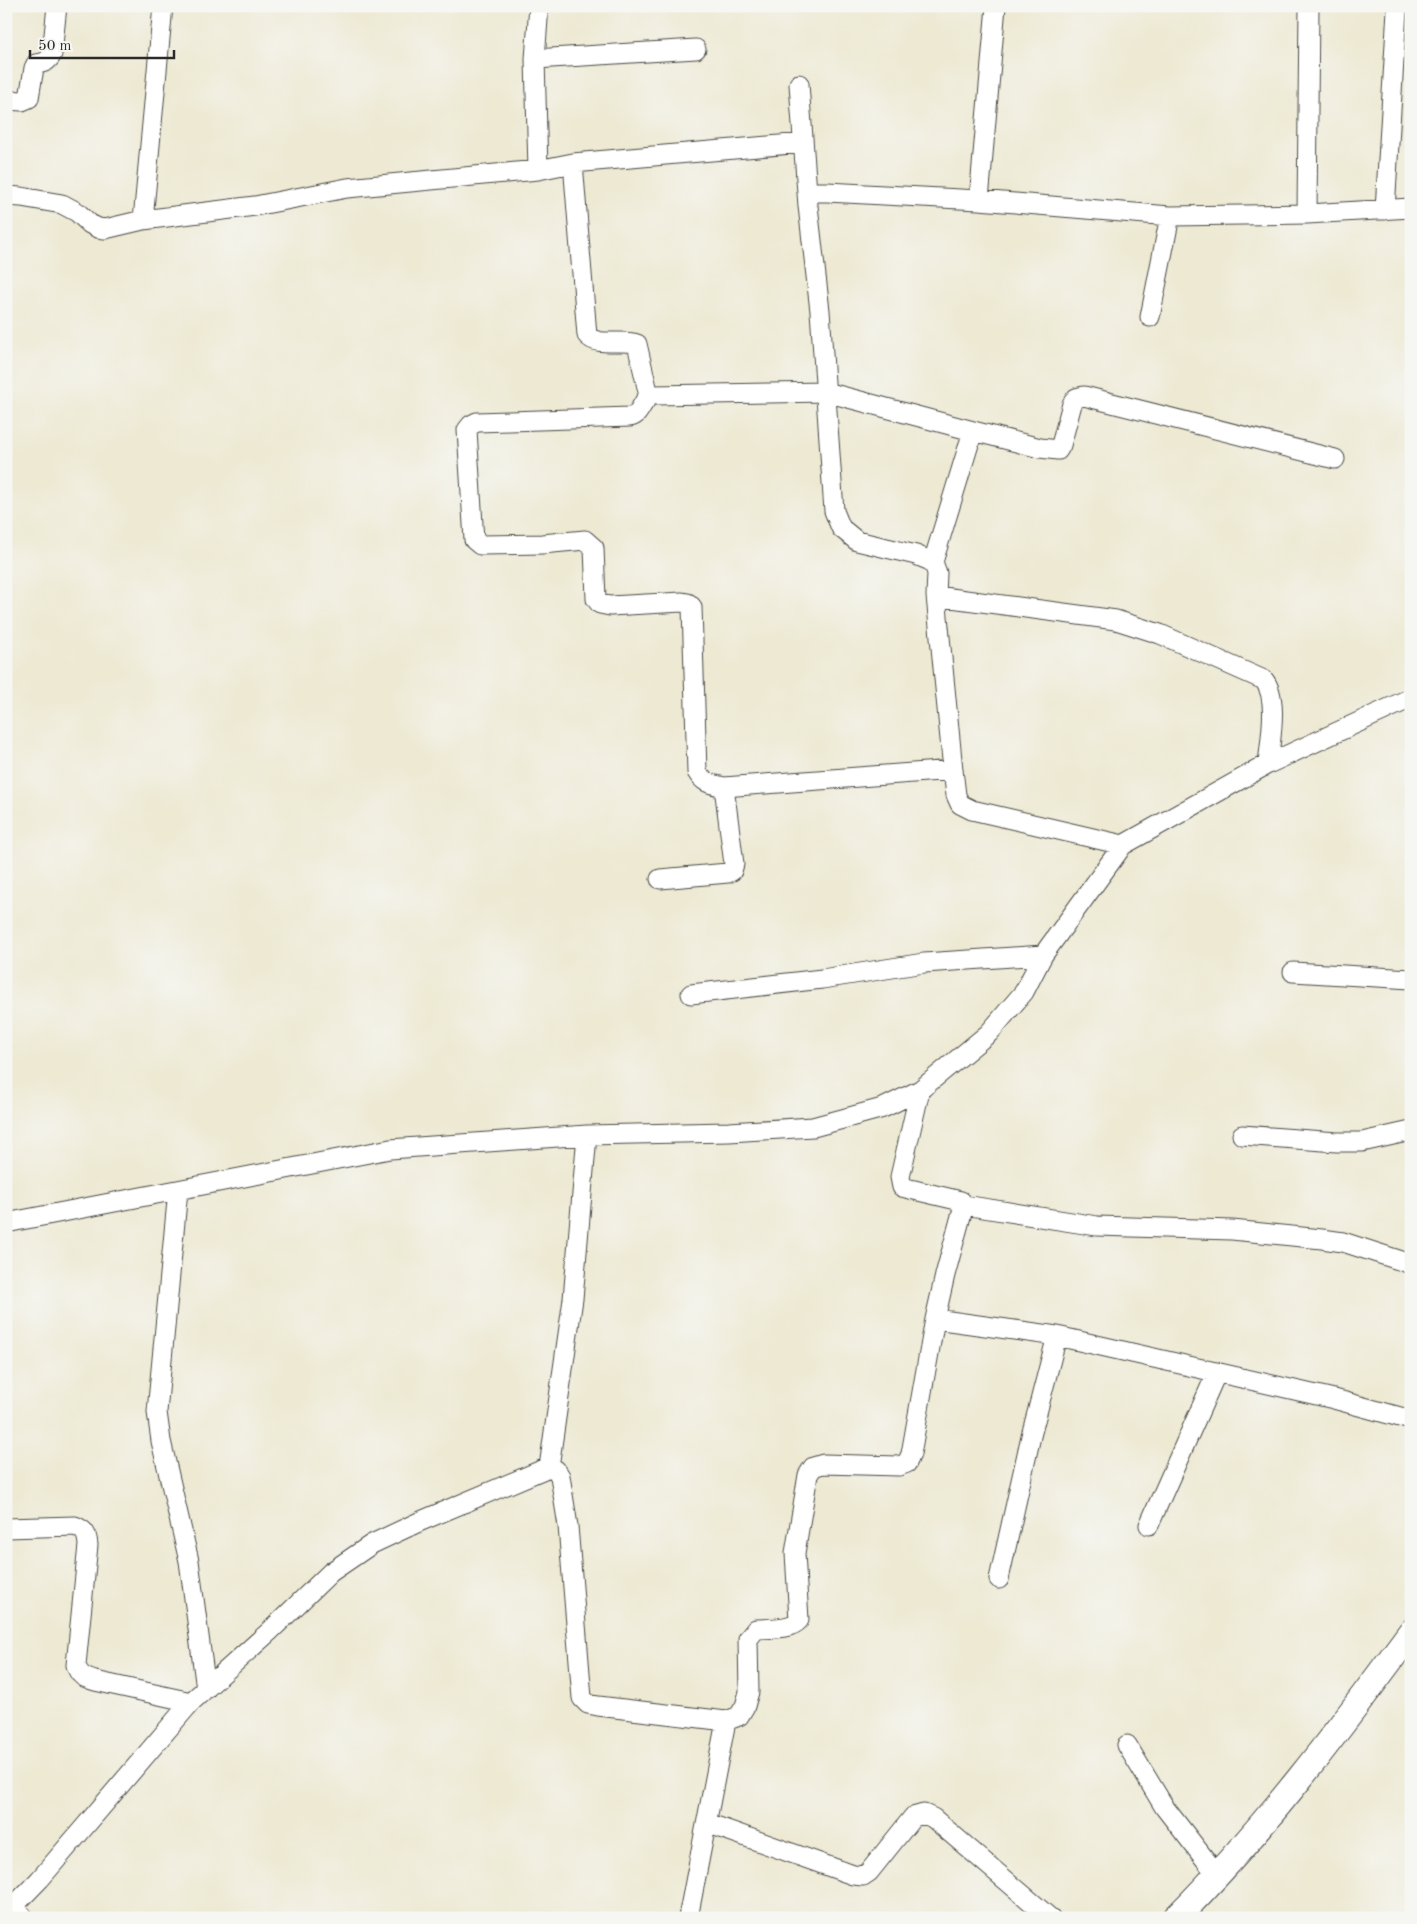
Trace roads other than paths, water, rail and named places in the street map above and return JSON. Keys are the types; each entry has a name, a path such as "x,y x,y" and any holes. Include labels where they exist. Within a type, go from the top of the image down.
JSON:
{"main road":[{"path":"1176,1918 1218,1876 1284,1799 1337,1732 1411,1632"}],"street":[{"path":"6,100 22,101 29,98 36,64 46,62 52,54 57,6"},
{"path":"143,220 163,6"},
{"path":"538,170 535,59 539,6"},
{"path":"979,200 996,6"},
{"path":"1307,214 1309,6"},
{"path":"1385,210 1397,10"},
{"path":"535,59 696,50"},
{"path":"799,84 803,143 820,303 834,511 841,528 857,541 916,555 932,562"},
{"path":"6,196 62,204 77,212 98,228 105,229 143,220 255,206 347,188 538,170 573,163 803,143"},
{"path":"573,163 587,335 596,341 637,344 649,396 638,413 630,417 477,422 471,425 467,436 474,540 480,545 542,544 586,540 594,548 596,599 600,604 610,606 682,602 688,603 692,607 697,772 706,783 724,787 953,770"},
{"path":"808,192 979,200 1170,216 1307,214 1411,208"},
{"path":"1150,317 1170,216"},
{"path":"649,396 826,392 1040,448 1058,450 1072,404 1076,398 1084,396 1335,459"},
{"path":"973,431 932,562 936,573 936,596 956,795 960,804 972,810 1123,845"},
{"path":"936,596 1116,620 1160,634 1264,680 1268,685 1270,693 1272,719 1268,764"},
{"path":"6,1223 390,1149 587,1135 729,1132 813,1127 883,1108 920,1090 989,1033 1024,992 1043,955 1123,845 1268,764 1411,698"},
{"path":"660,879 728,873 732,871 734,864 724,787"},
{"path":"691,994 822,979 924,963 1043,955"},
{"path":"1292,972 1411,979"},
{"path":"920,1090 900,1177 902,1187 961,1201 964,1205 1097,1226 1232,1230 1343,1242 1411,1264"},
{"path":"1242,1135 1362,1142 1411,1131"},
{"path":"549,1467 573,1299 587,1135"},
{"path":"178,1190 157,1412 161,1441 189,1561 206,1689"},
{"path":"12,1912 191,1702 331,1572 372,1544 420,1521 549,1467 556,1470 560,1476 568,1526 582,1698 588,1704 598,1706 726,1721 739,1716 745,1706 749,1692 748,1639 756,1629 789,1626 796,1624 799,1620 795,1553 808,1475 813,1467 823,1464 899,1466 907,1462 911,1454 935,1319 964,1205"},
{"path":"935,1319 1057,1336 1334,1399 1411,1420"},
{"path":"999,1578 1031,1436 1057,1336"},
{"path":"1149,1526 1218,1372"},
{"path":"6,1528 75,1526 83,1530 88,1536 76,1665 78,1672 84,1677 191,1702"},
{"path":"688,1918 726,1721"},
{"path":"1127,1745 1165,1808 1218,1876"},
{"path":"707,1823 853,1875 863,1876 869,1872 913,1817 924,1814 933,1818 1050,1918"}]}
